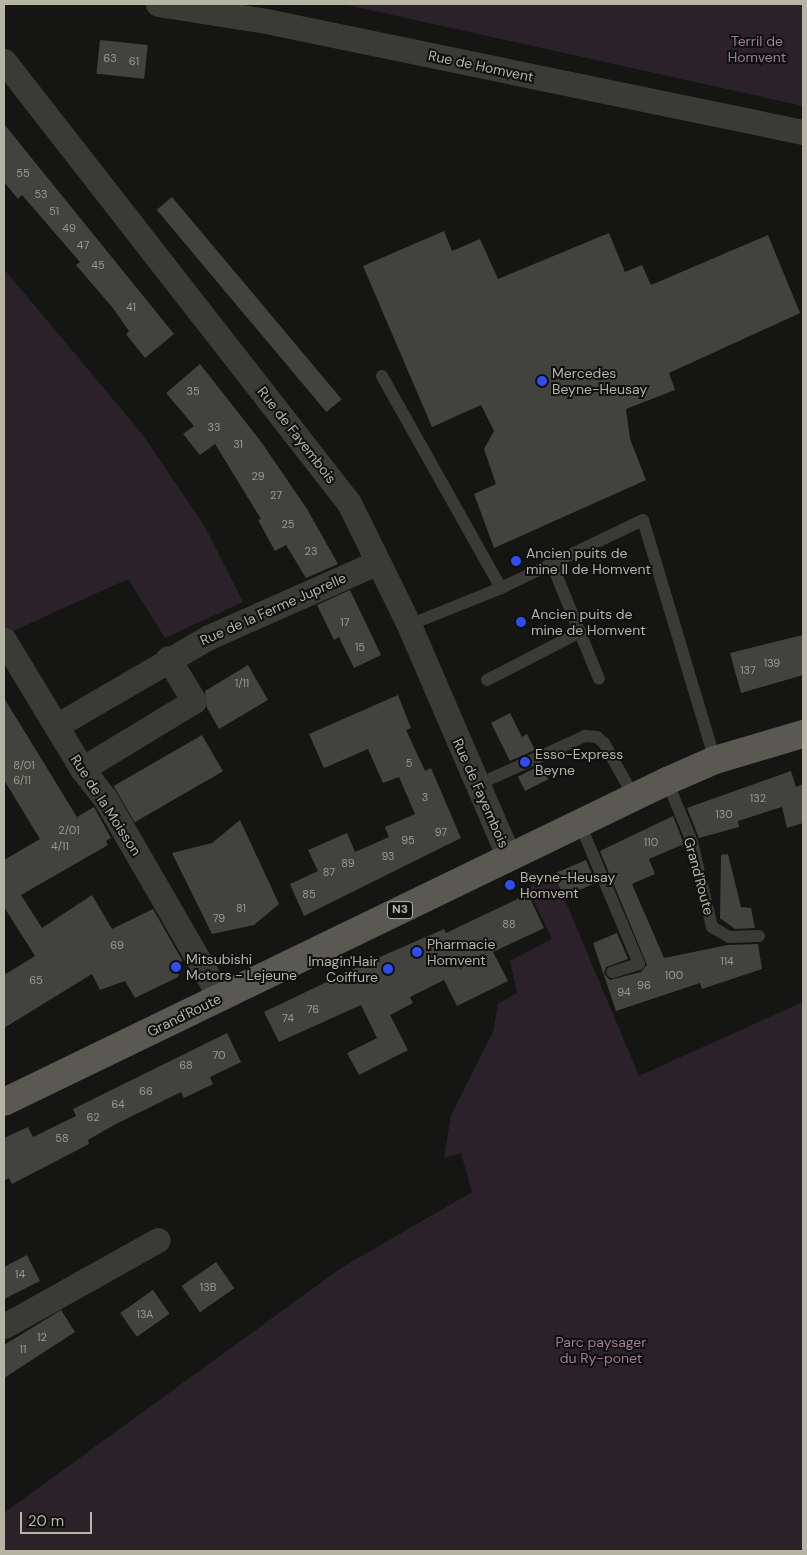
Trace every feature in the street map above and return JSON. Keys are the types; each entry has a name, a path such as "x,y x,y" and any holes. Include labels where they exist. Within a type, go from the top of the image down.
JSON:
{"main road":[{"name":"Grand'Route","path":"4,1102 667,781 715,760 803,734"}],"street":[{"name":"Rue de Homvent","path":"158,4 267,12 803,132"},
{"name":"Rue de Fayembois","path":"4,61 349,503 409,625 509,857"},
{"name":"Rue de la Ferme Juprelle","path":"56,726 168,658 378,562"},
{"name":"Rue de la Moisson","path":"4,640 82,769 105,798 220,997"},
{"path":"82,769 194,701 168,658"},
{"path":"4,1326 158,1240"}],"lane":[{"path":"382,376 501,588"},
{"path":"409,625 501,588 551,562 643,520 715,760"},
{"path":"551,562 599,679"},
{"path":"487,680 580,632"},
{"path":"477,785 566,743 591,736 604,743 634,797"},
{"name":"Grand'Route","path":"667,781 692,842 712,927 729,937 758,936"},
{"path":"580,824 639,964 612,972"}],"green space":[{"name":"Terril de Homvent","path":"343,4 803,4 803,106"},
{"path":"4,269 142,434 204,525 243,602 165,638 128,579 4,635"},
{"name":"Parc paysager du Ry-ponet","path":"554,874 639,1076 803,1002 803,1551 4,1551 4,1513 341,1268 472,1192 461,1153 444,1158 451,1115 493,1032 498,1004 517,993 510,961 552,939 527,887"}],"building":[{"path":"100,40 148,45 144,79 96,74"},
{"path":"4,124 174,334 145,358 126,334 129,331 112,307 76,265 80,262 22,195 18,199 4,182"},
{"path":"172,197 342,399 326,412 157,210"},
{"name":"Mercedes Beyne-Heusay","path":"444,231 452,251 480,239 498,279 609,233 625,272 642,265 651,285 768,235 800,313 669,373 675,390 626,409 630,439 646,480 494,548 474,494 496,484 484,449 494,431 481,405 432,427 363,266"},
{"path":"200,364 262,443 307,509 338,564 306,578 286,545 275,551 258,520 261,519 215,444 200,455 183,434 194,426 166,393"},
{"path":"350,590 381,655 354,668 339,637 334,640 317,605"},
{"path":"803,635 803,675 741,693 730,653"},
{"path":"248,665 268,700 219,729 207,708 205,691"},
{"path":"398,695 411,728 406,730 425,771 431,768 461,838 304,916 290,884 318,871 308,850 347,833 355,852 389,837 385,827 415,814 399,777 383,783 368,749 324,768 309,734"},
{"path":"4,698 77,817 94,807 111,838 106,841 108,845 21,895 42,928 92,895 112,929 153,909 182,960 178,977 135,998 125,981 100,990 92,974 4,1028 4,975 35,956 4,907 4,860 40,839 4,780"},
{"path":"510,713 522,737 527,734 535,750 510,761 491,723"},
{"path":"202,735 223,771 135,822 114,786"},
{"path":"541,765 548,779 525,791 518,777"},
{"path":"791,771 796,787 803,784 803,823 787,828 782,807 738,821 739,827 699,838 687,808"},
{"path":"673,816 684,844 649,859 655,874 632,884 664,958 728,945 758,944 762,969 702,989 700,983 616,1011 593,943 617,933 628,959 606,967 604,974 610,980 641,972 647,965 600,851"},
{"path":"240,820 279,904 254,925 212,934 172,853 212,843"},
{"path":"728,854 741,907 751,908 755,928 735,929 720,918 721,855"},
{"path":"586,860 596,883 564,897 554,874"},
{"path":"528,894 544,928 493,952 508,981 457,1006 444,980 410,997 413,1003 390,1015 408,1050 359,1075 347,1053 377,1038 361,1005 279,1042 264,1012 364,964 444,929 446,933"},
{"path":"227,1033 241,1062 210,1077 213,1084 184,1098 181,1092 114,1125 88,1140 89,1144 12,1184 9,1178 4,1181 4,1138 28,1127 33,1137 76,1116 73,1109"},
{"path":"27,1255 40,1281 4,1299 4,1267"},
{"path":"216,1262 234,1288 200,1312 182,1286"},
{"path":"153,1290 170,1314 137,1337 120,1313"},
{"path":"61,1310 75,1332 4,1378 4,1345"}],"place":[{"name":"Mercedes Beyne-Heusay","path":"542,381"},
{"name":"Ancien puits de mine II de Homvent","path":"516,561"},
{"name":"Ancien puits de mine de Homvent","path":"521,622"},
{"name":"Esso-Express Beyne","path":"525,762"},
{"name":"Beyne-Heusay Homvent","path":"510,885"},
{"name":"Pharmacie Homvent","path":"417,952"},
{"name":"Mitsubishi Motors - Lejeune","path":"176,967"},
{"name":"Imagin'Hair Coiffure","path":"388,969"}]}
